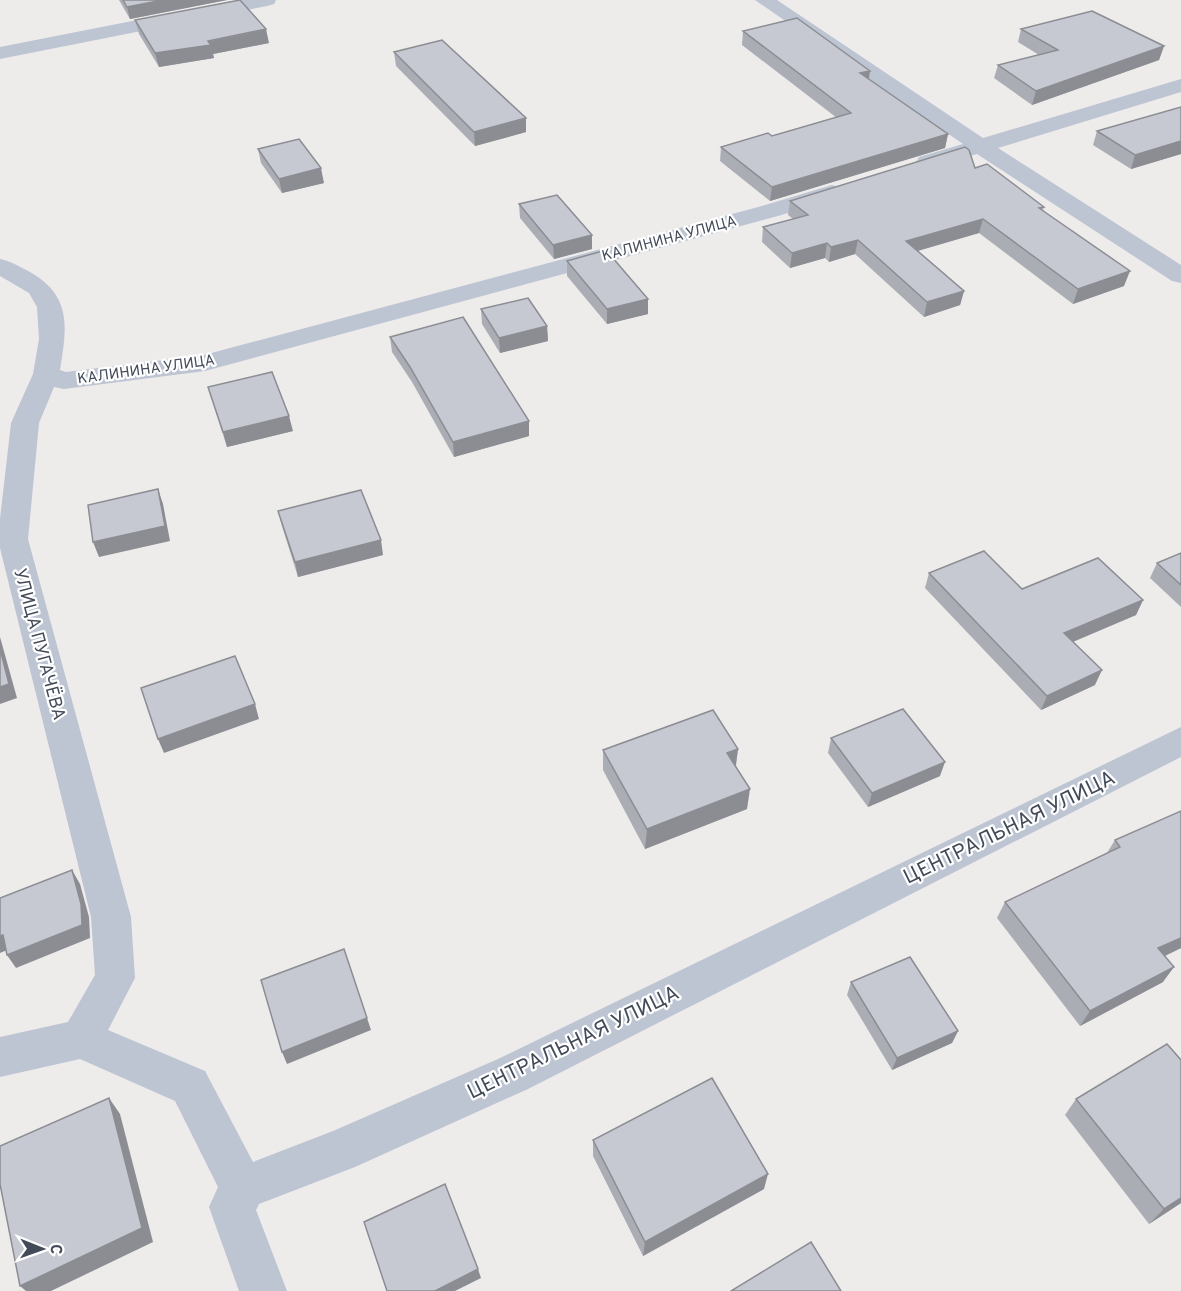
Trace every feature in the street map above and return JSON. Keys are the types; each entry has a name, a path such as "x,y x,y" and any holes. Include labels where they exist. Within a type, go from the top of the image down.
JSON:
{"street":[{"path":"0,53 267,0"},
{"path":"764,0 980,146 1181,276"},
{"path":"903,170 1181,85"},
{"name":"КАЛИНИНА УЛИЦА","path":"46,374 64,381 205,363 759,214 859,183"},
{"name":"УЛИЦА ПУГАЧЁВА","path":"0,266 39,288 50,307 52,339 46,374 25,423 13,539 111,917 115,978 81,1039"},
{"name":"ЦЕНТРАЛЬНАЯ УЛИЦА","path":"243,1188 339,1151 513,1074 1181,741"},
{"path":"0,1057 81,1039 190,1086 243,1188 232,1207 264,1291"}],"building":[{"path":"123,0 163,0 127,7"},
{"path":"240,0 266,29 208,41 211,45 155,53 135,20"},
{"path":"1092,11 1164,46 1036,91 998,65 1058,50 1021,29"},
{"path":"797,18 870,71 860,73 948,134 772,187 721,147 768,133 772,136 851,113 743,31"},
{"path":"442,40 526,118 474,132 394,52"},
{"path":"1181,107 1181,141 1135,155 1097,131"},
{"path":"299,139 321,168 279,179 258,149"},
{"path":"965,147 969,150 975,168 987,164 1044,207 1039,208 1130,271 1078,289 983,219 906,241 964,291 927,302 858,240 831,247 827,243 792,253 763,227 808,215 790,201"},
{"path":"557,195 592,235 553,245 519,204"},
{"path":"606,250 648,299 607,309 567,261"},
{"path":"528,298 547,326 499,338 481,309"},
{"path":"463,317 529,421 453,442 390,337"},
{"path":"272,372 289,416 223,432 208,387"},
{"path":"158,489 165,526 93,542 88,505"},
{"path":"361,490 381,540 295,562 278,511"},
{"path":"984,551 1022,589 1098,558 1143,600 1064,633 1102,670 1047,696 929,573"},
{"path":"1181,553 1181,585 1157,563"},
{"path":"0,649 9,684 0,687"},
{"path":"235,656 255,704 158,739 141,688"},
{"path":"903,709 945,762 872,793 831,738"},
{"path":"713,710 738,749 727,753 750,789 647,829 603,750"},
{"path":"1181,811 1181,938 1158,948 1174,967 1090,1011 1005,902 1120,847 1115,840"},
{"path":"72,870 81,904 82,925 7,955 3,935 0,936 0,898"},
{"path":"344,949 367,1018 282,1052 261,980"},
{"path":"910,957 958,1031 897,1058 851,982"},
{"path":"1167,1044 1181,1060 1181,1198 1164,1209 1076,1099"},
{"path":"712,1078 768,1174 645,1242 593,1140"},
{"path":"109,1098 142,1228 20,1286 0,1184 0,1146"},
{"path":"445,1184 478,1269 435,1291 387,1291 364,1222"},
{"path":"811,1242 841,1291 731,1291"}]}
